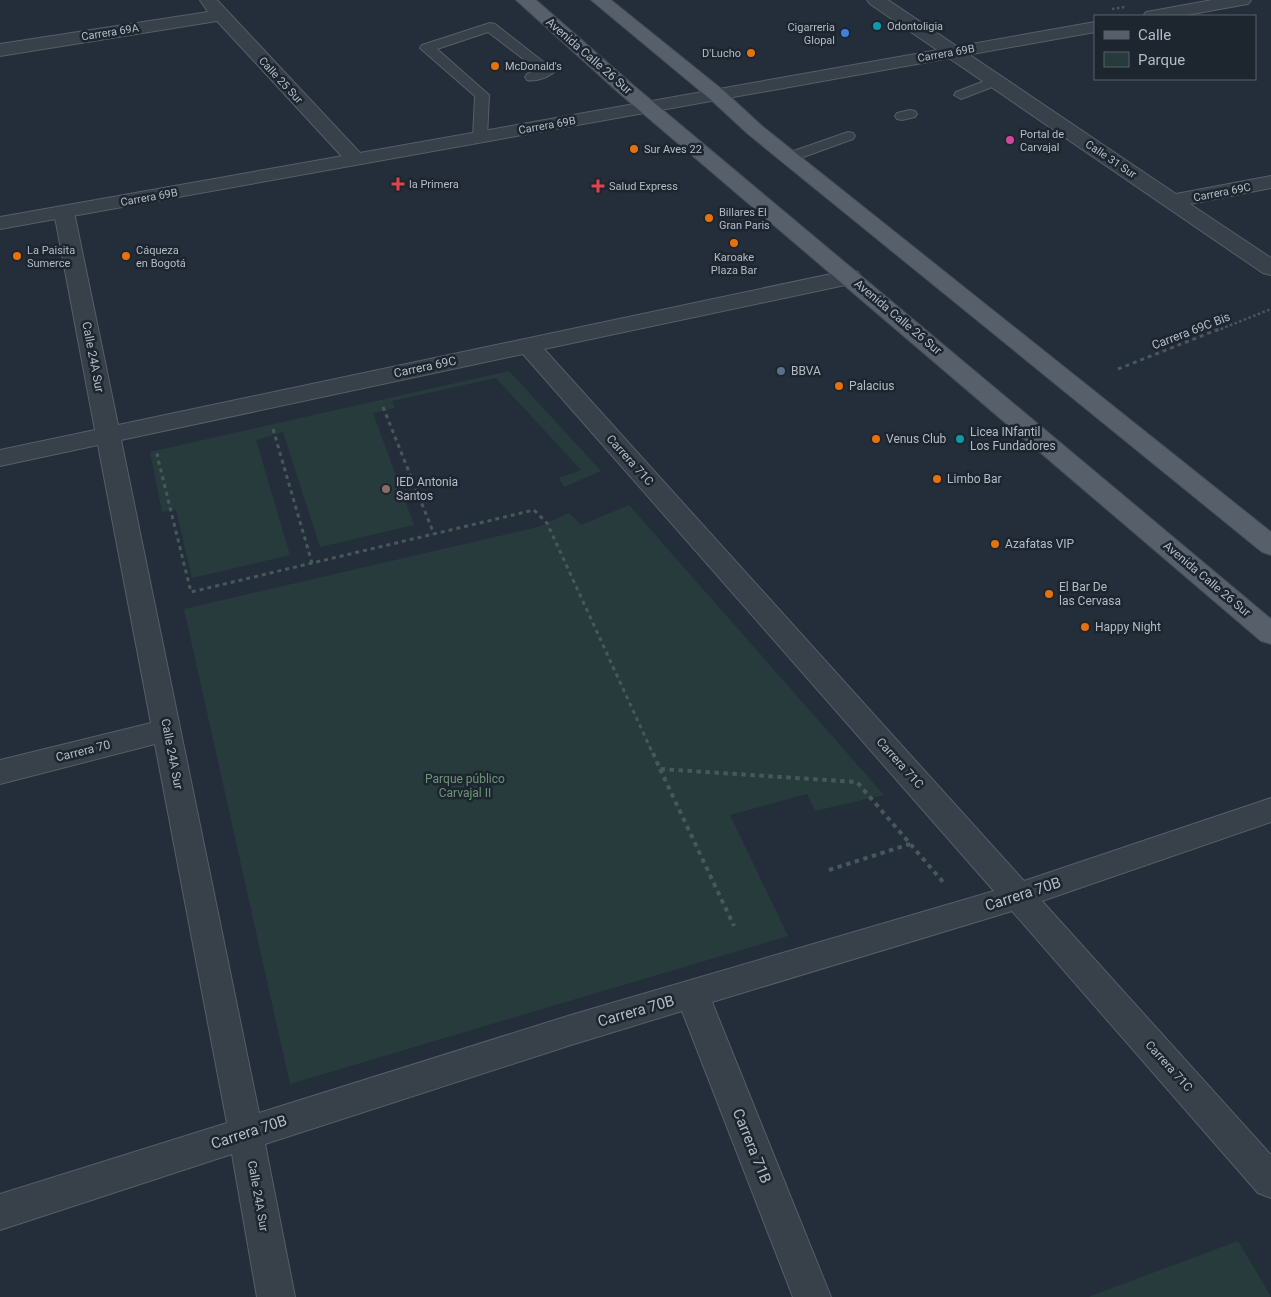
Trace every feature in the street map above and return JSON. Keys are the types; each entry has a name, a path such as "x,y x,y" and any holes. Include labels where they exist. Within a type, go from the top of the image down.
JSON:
{"main road":[{"name":"Avenida Calle 26 Sur","path":"526,0 649,107 1271,634"},
{"path":"600,0 717,95 790,158 1271,546"}],"street":[{"name":"Calle 25 Sur","path":"208,0 355,159"},
{"name":"Calle 31 Sur","path":"876,0 1271,268"},
{"path":"1158,15 1242,0"},
{"name":"Carrera 69A","path":"0,50 221,15"},
{"name":"Carrera 69B","path":"0,224 1094,26"},
{"name":"Carrera 69C","path":"1173,201 1271,182"},
{"name":"Calle 24A Sur","path":"64,212 246,1133 276,1297"},
{"name":"Carrera 69C","path":"0,458 850,277"},
{"name":"Carrera 71C","path":"528,346 1271,1181"},
{"name":"Carrera 70","path":"0,772 167,730"},
{"name":"Carrera 70B","path":"0,1212 570,1030 1018,896 1271,810"},
{"name":"Carrera 71B","path":"692,994 812,1297"}],"lane":[{"path":"482,95 427,48 490,27 548,71 532,76"},
{"path":"961,95 996,81"},
{"path":"482,95 498,88"},
{"path":"480,137 482,95"},
{"path":"790,158 848,136"}],"path":[{"name":"Carrera 69C Bis","path":"1118,369 1271,309"},
{"path":"383,405 434,534"},
{"path":"264,431 282,427"},
{"path":"273,429 312,563"},
{"path":"167,453 157,455 191,592 534,510 547,523 734,926"},
{"path":"660,769 856,782 948,889"},
{"path":"829,870 910,844"}],"green space":[{"path":"509,371 601,471 564,487 559,478 581,470 496,378 392,401 395,408 373,413 414,525 320,547 283,432 256,440 290,555 192,578 176,510 162,512 150,452"},
{"name":"Parque público Carvajal II","path":"629,505 884,795 815,811 807,794 730,815 788,936 290,1084 184,609 538,527 569,513 581,525"},
{"path":"1238,1241 1271,1297 1088,1297"}],"place":[{"name":"Odontoligia","path":"877,26"},
{"name":"Cigarreria Glopal","path":"845,33"},
{"name":"D'Lucho","path":"751,53"},
{"name":"McDonald's","path":"495,66"},
{"name":"Portal de Carvajal","path":"1010,140"},
{"name":"Sur Aves 22","path":"634,149"},
{"name":"la Primera","path":"398,184"},
{"name":"Salud Express","path":"598,186"},
{"name":"Billares El Gran Paris","path":"709,218"},
{"name":"Karoake Plaza Bar","path":"734,243"},
{"name":"La Paisita Sumerce","path":"17,256"},
{"name":"Cáqueza en Bogotá","path":"126,256"},
{"name":"BBVA","path":"781,371"},
{"name":"Palacius","path":"839,386"},
{"name":"Venus Club","path":"876,439"},
{"name":"Licea INfantil Los Fundadores","path":"960,439"},
{"name":"Limbo Bar","path":"937,479"},
{"name":"IED Antonia Santos","path":"386,489"},
{"name":"Azafatas VIP","path":"995,544"},
{"name":"El Bar De las Cervasa","path":"1049,594"},
{"name":"Happy Night","path":"1085,627"}]}
